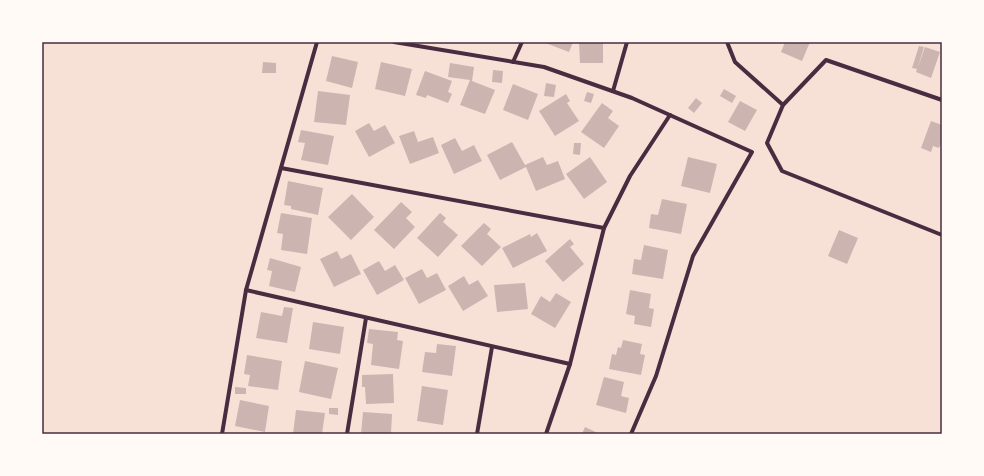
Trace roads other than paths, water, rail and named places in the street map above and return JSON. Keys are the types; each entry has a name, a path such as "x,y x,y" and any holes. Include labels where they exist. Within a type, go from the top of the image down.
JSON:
{"street":[{"path":"222,434 246,290 317,42"},
{"path":"394,42 418,44 544,67 632,98 752,152 693,256 656,376 631,434"},
{"path":"513,62 522,42"},
{"path":"613,91 627,42"},
{"path":"727,42 735,62 783,105"},
{"path":"942,100 826,60 783,105 767,143 782,170 942,235"},
{"path":"546,434 570,364 604,228 630,176 670,115"},
{"path":"281,168 604,228"},
{"path":"246,290 570,364"},
{"path":"347,434 366,318"},
{"path":"477,434 492,347"}]}
